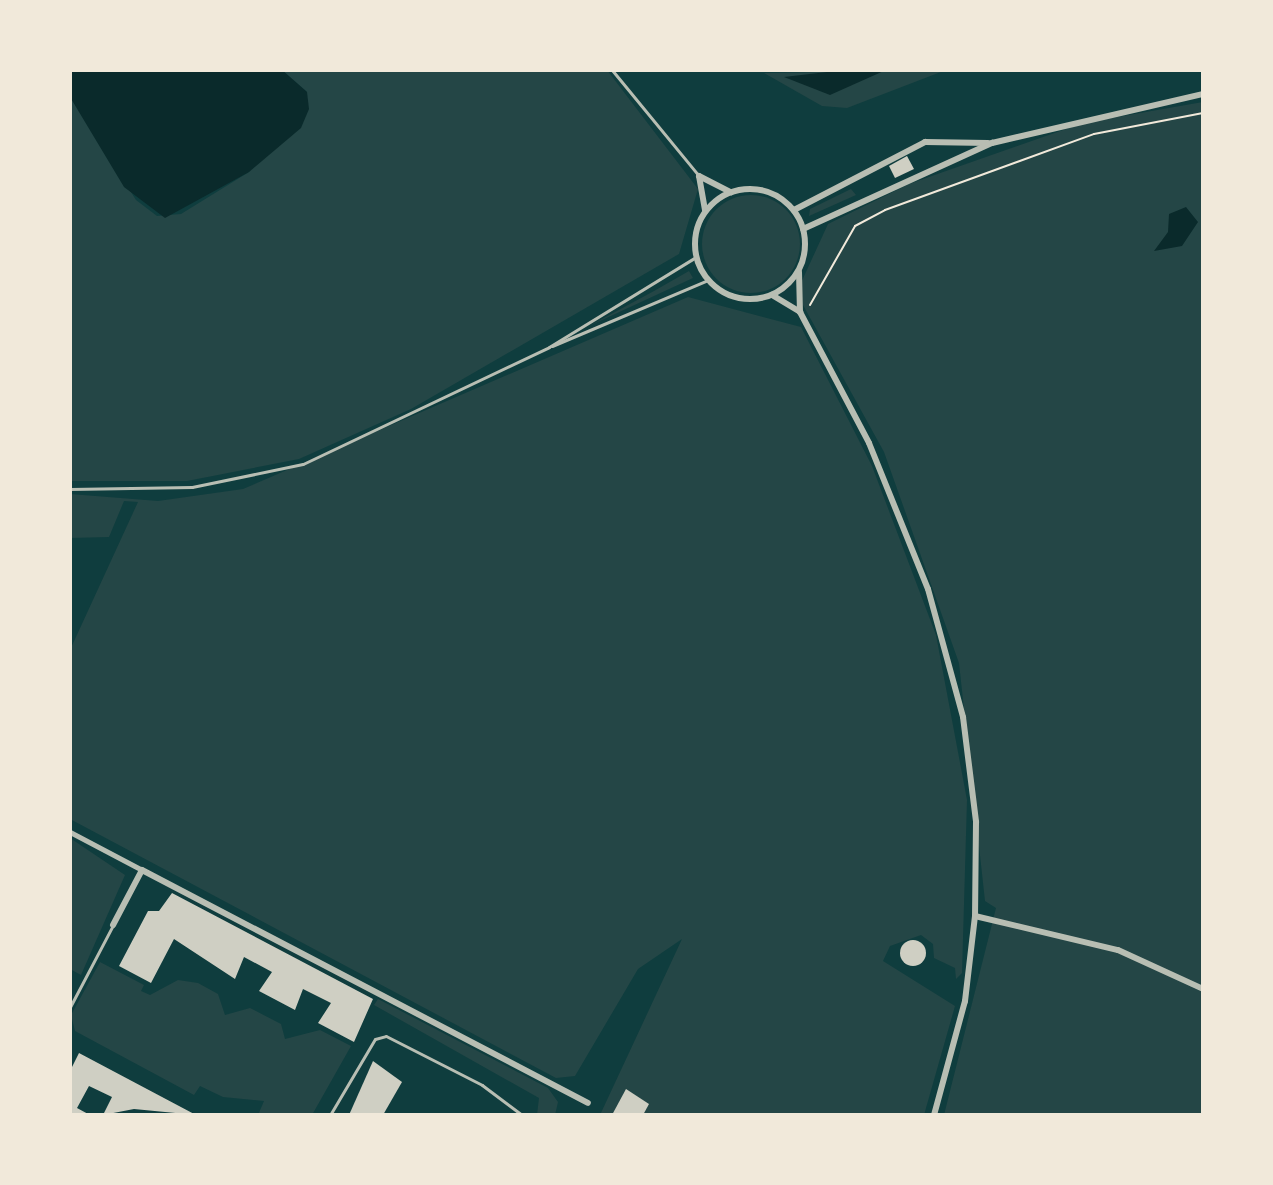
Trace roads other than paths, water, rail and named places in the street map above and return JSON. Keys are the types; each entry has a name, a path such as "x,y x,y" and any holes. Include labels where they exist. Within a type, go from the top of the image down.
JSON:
{"street":[{"path":"803,229 992,143 1203,94"},
{"path":"794,210 925,142 992,143"},
{"path":"699,176 731,192 765,191 794,210 803,229 799,271 801,314 869,443 943,637 970,762 975,916 965,1001 934,1115"},
{"path":"699,176 705,210 696,257 708,280 731,296 772,295 801,314"},
{"path":"705,210 731,192"},
{"path":"772,295 799,271"},
{"path":"70,832 588,1103"},
{"path":"113,925 142,870"},
{"path":"975,916 1118,950 1203,989"}],"lane":[{"path":"612,70 699,176"},
{"path":"549,347 696,257"},
{"path":"70,489 192,487 303,464 549,347 708,280"},
{"path":"70,1007 113,925"},
{"path":"330,1115 375,1039 386,1036 482,1085 522,1115"}]}
